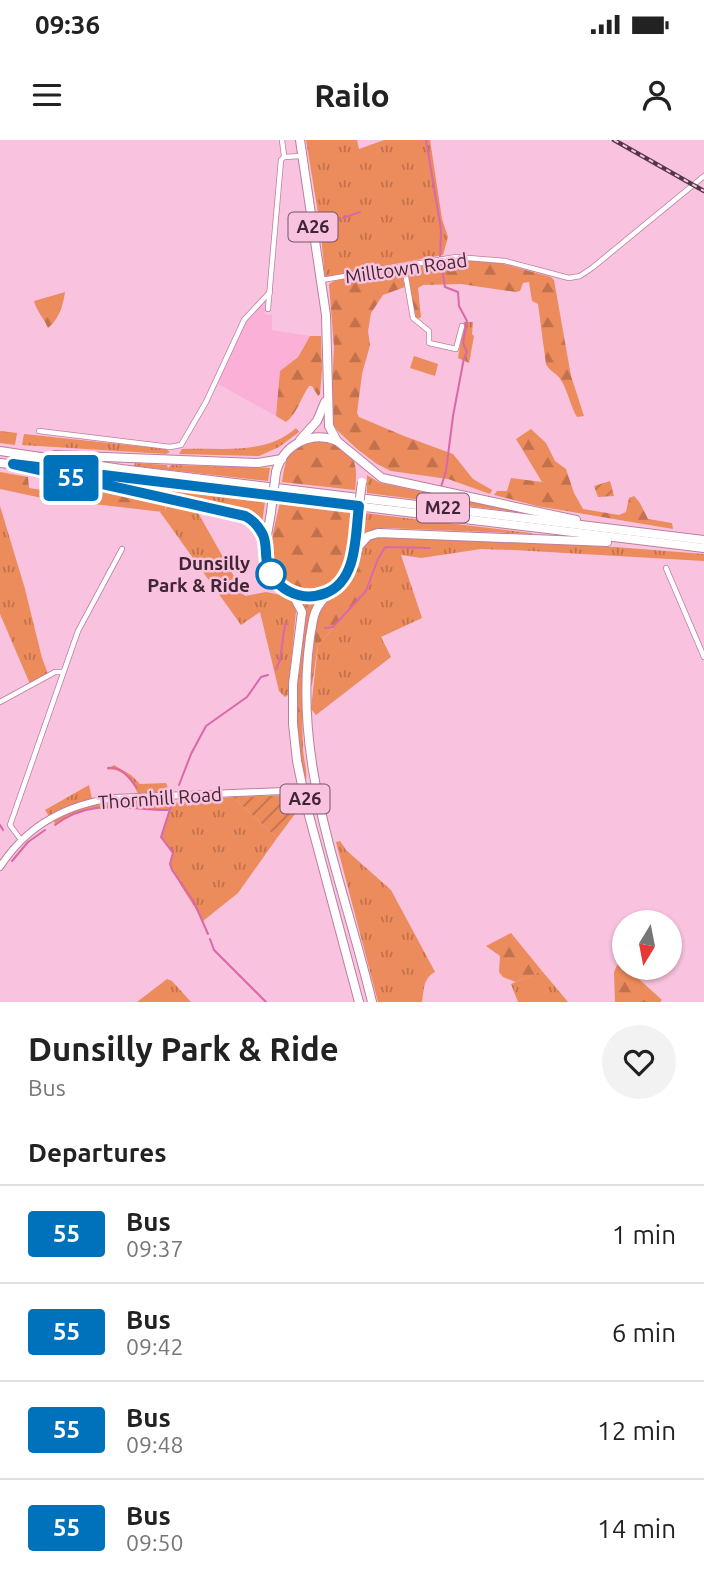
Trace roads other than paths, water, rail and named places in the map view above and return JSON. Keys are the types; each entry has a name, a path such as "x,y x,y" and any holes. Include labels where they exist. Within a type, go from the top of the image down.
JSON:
{"highway":[{"name":"A26","path":"300,140 328,335 329,426 337,441"},
{"name":"A26","path":"327,396 323,412 317,421 282,459 276,472 267,562 271,574 280,585 292,593 302,611 293,684 293,724 305,790 365,1000"},
{"path":"295,444 319,436 337,441 382,478 573,519 678,537"},
{"path":"0,451 247,463 268,463 282,459"},
{"name":"M22","path":"21,454 134,471 704,540"},
{"name":"A26","path":"358,459 362,482 353,552 348,572 321,601 313,618 306,678 307,738 316,794 364,972 365,1000"},
{"path":"0,463 240,514 258,526 267,551"},
{"name":"M22","path":"13,464 704,549"},
{"path":"353,552 368,536 378,533 561,538 704,549"},
{"path":"292,593 311,596 333,590"},
{"path":"305,790 309,780 307,738"}],"street":[{"path":"268,309 281,160 284,157 282,140"},
{"path":"284,157 302,156"},
{"name":"Milltown Road","path":"321,280 456,257 491,259 564,277 580,276 704,176"},
{"path":"404,266 413,318 429,331 429,343 456,349 462,326"},
{"path":"39,431 170,447 181,445 206,402 243,320 270,292"},
{"path":"20,840 10,828 10,823 78,631 122,549"},
{"path":"666,568 704,657"},
{"path":"0,702 55,672 63,672"},
{"path":"305,790 316,794"},
{"name":"Thornhill Road","path":"0,867 20,840 41,823 62,811 102,799 305,790"}],"waterway":[{"path":"426,140 441,229 440,259 445,287 458,292 459,306 467,321 463,343 467,352 441,487"},
{"path":"343,218 360,212"},
{"path":"321,224 340,219"},
{"path":"325,628 333,627 366,591 385,547 430,548"},
{"path":"276,669 280,660 285,624 288,624"},
{"path":"179,785 206,726 247,697 261,677 268,675"},
{"path":"108,768 121,771 137,788"},
{"path":"172,803 161,837 173,853 170,864 172,870 194,902 208,934"},
{"path":"55,825 69,816 96,808 168,810"},
{"path":"0,825 3,830"},
{"path":"12,861 28,842 45,830"},
{"path":"210,939 214,950 266,1002"}],"railway":[{"path":"614,140 704,191"}],"place":[{"name":"Dunsilly Park & Ride","path":"271,574"}]}
